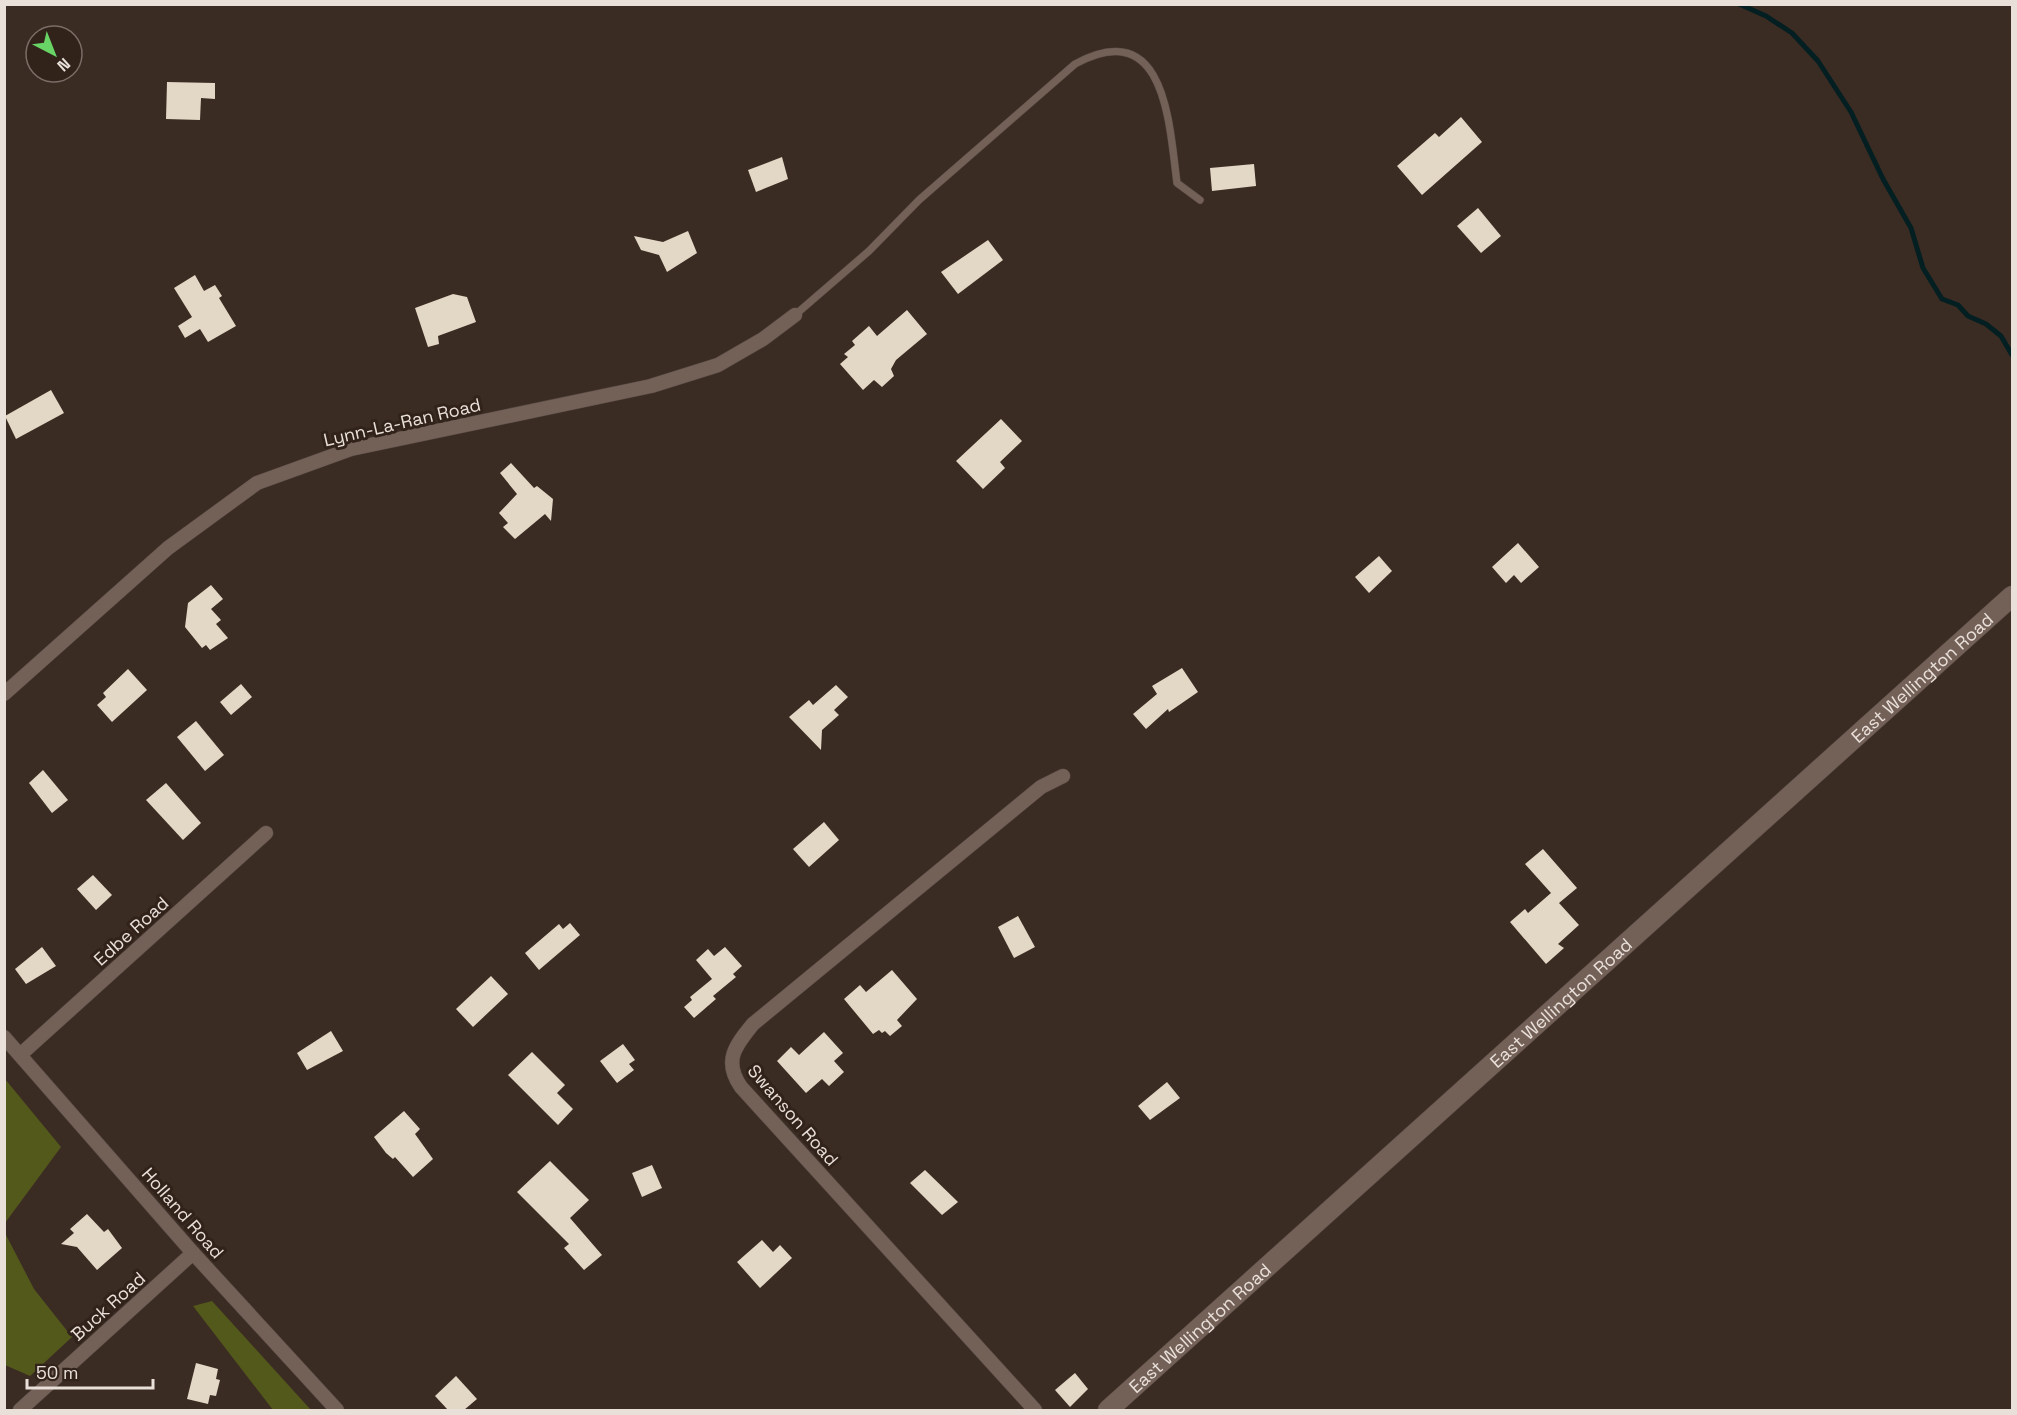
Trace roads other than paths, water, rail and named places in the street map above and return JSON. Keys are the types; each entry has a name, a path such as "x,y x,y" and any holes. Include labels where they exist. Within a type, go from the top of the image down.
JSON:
{"street":[{"name":"Lynn-La-Ran Road","path":"4,694 168,548 257,483 351,449 651,386 718,365 763,339 795,315"},
{"name":"East Wellington Road","path":"1108,1410 2013,596"},
{"name":"Swanson Road","path":"1035,1410 741,1088 732,1074 732,1056 738,1043 753,1023 1041,787 1063,776"},
{"name":"Edbe Road","path":"20,1055 266,833"},
{"name":"Holland Road","path":"4,1037 193,1253 337,1410"},
{"name":"Buck Road","path":"20,1410 193,1253"}],"lane":[{"path":"795,315 869,252 919,200 1030,102 1075,64 1098,52 1123,51 1139,59 1151,72 1167,109 1177,183 1200,200"}],"waterway":[{"path":"1739,4 1766,16 1792,33 1818,61 1851,112 1883,179 1911,228 1923,268 1942,299 1958,305 1968,316 1986,324 2001,336 2012,355"}]}
